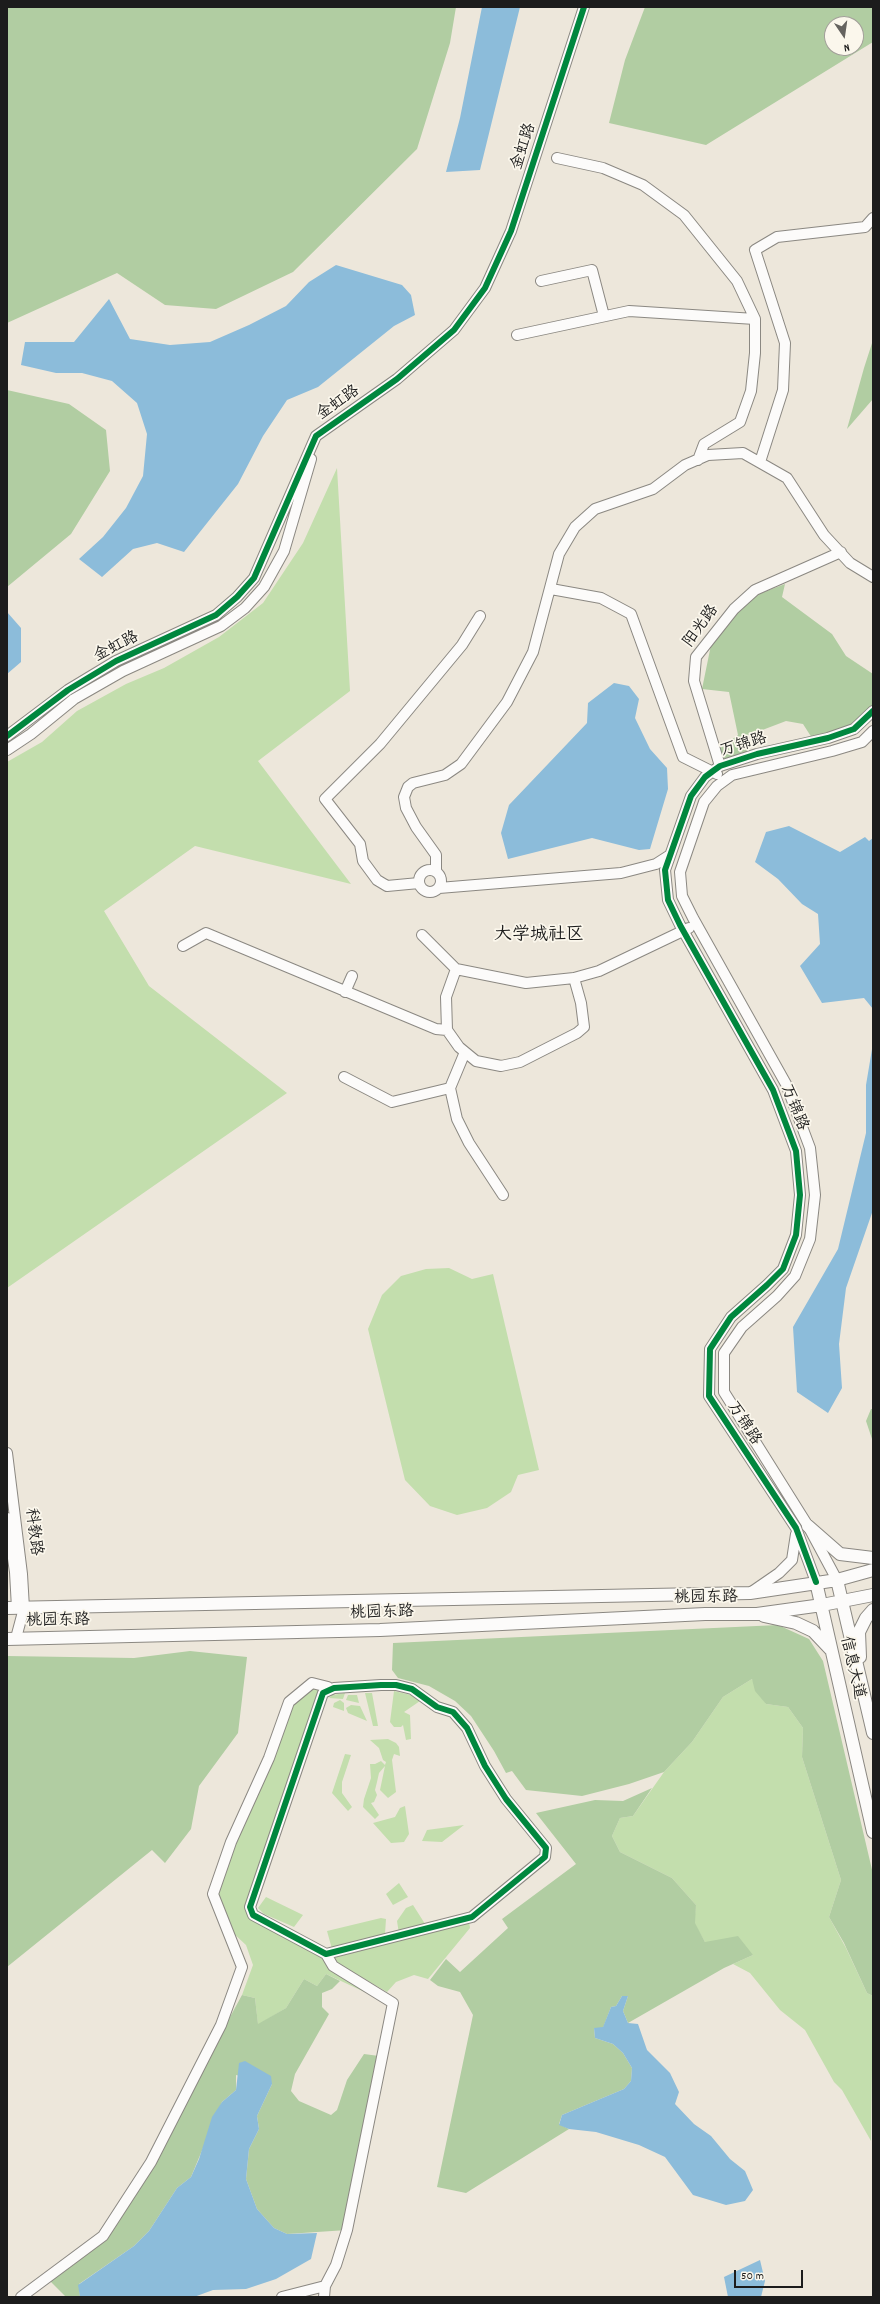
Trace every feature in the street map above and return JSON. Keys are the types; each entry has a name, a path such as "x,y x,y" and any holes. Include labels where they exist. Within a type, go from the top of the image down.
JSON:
{"main road":[{"path":"808,1526 840,1554 873,1558"},
{"name":"桃园东路","path":"16,1608 750,1593 836,1580 873,1570"},
{"name":"信息大道","path":"836,1580 873,1733"},
{"name":"信息大道","path":"816,1582 822,1605 830,1650 873,1832"},
{"path":"758,1614 841,1602 873,1595"},
{"path":"861,1684 859,1632 866,1618 873,1610"},
{"name":"桃园东路","path":"11,1639 380,1630 705,1614 758,1614"},
{"path":"758,1614 796,1623 813,1631 830,1650"}],"street":[{"name":"金虹路","path":"7,736 75,686 116,661 216,615 237,598 254,578 316,436 397,379 454,330 485,288 511,231 584,7"},
{"path":"557,158 603,168 643,185 684,215 737,281 755,319 755,353 751,391 740,422 704,444 698,460"},
{"path":"760,462 783,390 786,343 755,250 777,237 865,227 873,218"},
{"path":"541,281 592,270 604,316"},
{"path":"517,335 629,311 755,319"},
{"name":"金虹路","path":"7,750 31,734 74,700 123,671 221,626 245,608 264,587 284,551 303,492 316,436"},
{"path":"439,888 441,881 436,872 436,855 416,827 406,808 404,797 408,787 413,783 445,775 461,764 507,702 533,652 551,589 559,554 575,527 595,509 652,489 685,465 708,455 743,453 787,478 824,535 850,563 873,577"},
{"name":"阳光路","path":"717,768 694,681 696,657 734,609 755,590 784,579 841,552"},
{"path":"551,589 600,598 631,614 683,757 717,768 724,781"},
{"path":"419,883 387,886 377,880 364,861 360,844 325,799 380,744 462,645 480,616"},
{"name":"万锦路","path":"816,1582 796,1528 709,1396 710,1349 731,1317 783,1269 796,1235 800,1195 796,1151 772,1090 683,931 668,900 665,870 691,796 705,777 717,768 757,754 828,738 854,729 873,711"},
{"name":"万锦路","path":"836,1580 808,1526 724,1392 724,1354 742,1327 777,1296 795,1276 810,1239 815,1195 810,1148 786,1084 696,924 682,896 680,872 704,802 724,781 732,775 862,742 873,731"},
{"path":"419,883 426,891 433,892 439,888 621,873 656,864 670,855"},
{"path":"419,883 422,874 429,871 436,872"},
{"path":"422,935 456,969 526,982 574,978 599,971 696,924"},
{"path":"183,946 206,933 436,1029 448,1030"},
{"path":"456,969 446,998 448,1030 459,1047 476,1061 501,1066 520,1062 577,1033 584,1027 581,1003 574,978"},
{"path":"345,992 352,976"},
{"path":"465,1052 450,1088 457,1119 468,1143 502,1195"},
{"path":"344,1077 392,1102 450,1088"},
{"name":"科教路","path":"7,1453 22,1574 11,1639"},
{"name":"科教路","path":"7,1518 15,1572 16,1608"},
{"path":"750,1593 779,1573 792,1560 796,1528"},
{"path":"21,2297 103,2236 151,2162 221,2024 242,1967 213,1894 231,1842 269,1758 289,1702 312,1683 328,1687"},
{"path":"324,2297 324,2286 336,2265 347,2230 393,2003 333,1966 326,1954 253,1915 250,1907 323,1693 334,1688 381,1685 396,1685 412,1689 437,1707 453,1712 467,1728 485,1766 506,1799 546,1848 545,1857 472,1917 326,1954"},
{"path":"282,2297 324,2286"}],"green space":[{"path":"7,7 456,7 450,43 417,149 293,272 216,309 165,305 117,273 7,323"},
{"path":"645,7 873,7 873,42 864,48 864,16 824,16 824,56 850,56 706,145 609,123 625,60"},
{"path":"873,340 873,399 847,429 864,368"},
{"path":"7,390 69,404 106,430 110,471 71,534 7,587"},
{"path":"337,468 350,691 258,761 351,884 195,846 104,911 149,986 287,1093 7,1288 7,762 42,742 77,711 126,684 164,668 219,637 263,603 303,543"},
{"path":"785,584 782,597 832,634 846,656 873,674 873,707 853,727 812,738 803,724 786,721 744,737 748,753 722,762 719,749 738,735 729,692 702,689 712,640 738,611 756,595"},
{"path":"449,1268 472,1279 493,1274 539,1470 518,1475 511,1492 487,1508 457,1515 430,1506 405,1480 368,1329 382,1295 401,1276 426,1269"},
{"path":"871,1409 873,1409 873,1442 866,1421"},
{"path":"778,1625 809,1639 823,1661 873,1874 873,1996 867,1993 844,1943 829,1917 841,1880 802,1757 803,1728 788,1707 766,1704 755,1691 752,1679 723,1697 692,1742 664,1772 629,1784 582,1796 526,1790 512,1771 506,1773 494,1751 471,1716 455,1701 429,1686 398,1678 392,1670 393,1643"},
{"path":"190,1651 247,1657 238,1733 199,1786 191,1829 165,1863 152,1850 7,1967 7,1656 134,1658"},
{"path":"752,1679 766,1704 788,1707 803,1728 802,1757 841,1880 829,1917 846,1948 867,1993 873,1996 871,2141 842,2090 834,2082 805,2030 780,2010 750,1973 733,1964 753,1955 705,1942 694,1923 696,1905 672,1878 620,1852 612,1836 620,1818 633,1816 664,1772 692,1742 723,1697"},
{"path":"328,1687 250,1907 319,1954 331,1969 371,1995 326,1974 317,1986 304,1979 286,2008 258,2025 255,1998 242,1995 253,1965 246,1945 231,1931 213,1894 289,1702 312,1688"},
{"path":"394,1691 411,1695 420,1701 404,1712 410,1715 411,1739 406,1740 403,1725 401,1727 394,1727 390,1722"},
{"path":"345,1693 343,1699 329,1698 332,1695"},
{"path":"365,1693 372,1693 378,1726 373,1726"},
{"path":"348,1695 357,1695 359,1703 346,1700"},
{"path":"340,1700 344,1703 344,1711 333,1707 334,1703"},
{"path":"351,1705 360,1706 367,1721 348,1713 346,1708"},
{"path":"388,1739 396,1743 399,1747 400,1756 394,1754 392,1760 396,1792 388,1798 380,1790 385,1766 379,1773 375,1790 377,1795 374,1802 371,1803 379,1815 375,1819 363,1807 371,1778 370,1764 375,1764 381,1761 385,1765 386,1762 383,1760 379,1748 370,1740"},
{"path":"345,1754 351,1755 342,1782 342,1793 352,1807 348,1811 332,1793"},
{"path":"652,1788 633,1816 620,1818 612,1836 620,1852 672,1878 696,1905 695,1923 705,1942 738,1936 753,1955 724,1968 628,2023 623,2011 628,1996 622,1996 616,2006 611,2007 603,2028 594,2028 595,2038 613,2044 623,2053 632,2068 631,2081 624,2089 562,2115 559,2124 569,2129 466,2193 437,2187 473,2015 460,1992 438,1986 430,1980 446,1959 460,1972 508,1928 502,1919 576,1864 536,1813 595,1800 623,1801"},
{"path":"405,1806 409,1834 404,1842 391,1843 373,1823 395,1817 400,1808"},
{"path":"464,1825 442,1842 422,1841 427,1830"},
{"path":"399,1883 408,1897 393,1905 386,1894"},
{"path":"266,1897 303,1915 294,1927 264,1914 258,1908"},
{"path":"413,1905 427,1927 399,1934 397,1921 406,1908"},
{"path":"381,1918 386,1919 385,1934 332,1949 327,1931"},
{"path":"469,1921 470,1928 428,1979 414,1975 396,1982 387,1992 330,1959"},
{"path":"326,1974 340,1981 332,1989 322,1993 322,2007 329,2014 295,2074 291,2091 299,2101 331,2115 337,2110 347,2080 364,2054 379,2056 347,2230 287,2234 274,2228 257,2209 246,2179 249,2149 259,2129 257,2116 272,2084 236,2075 236,2090 222,2102 191,2177 177,2188 149,2231 134,2246 79,2284 80,2297 66,2297 49,2280 103,2236 151,2162 242,1995 255,1998 258,2024 286,2008 304,1979 317,1986"}],"water":[{"path":"482,7 520,7 480,170 446,172 460,118"},
{"path":"336,265 402,285 411,295 415,315 394,326 318,387 287,400 263,436 238,484 184,552 157,543 133,549 102,577 79,559 103,537 126,508 143,476 147,434 137,403 112,381 82,373 56,373 21,365 25,342 74,342 109,299 130,339 170,345 210,342 249,325 286,306 309,282"},
{"path":"7,612 21,628 21,662 7,674"},
{"path":"614,683 629,686 639,699 635,718 650,749 667,768 668,789 650,849 639,850 592,838 508,859 501,833 509,805 587,723 588,703"},
{"path":"789,826 840,852 865,837 869,841 873,838 873,1009 864,998 822,1003 800,966 820,944 818,914 802,904 778,879 755,862 766,832"},
{"path":"873,1043 873,1210 846,1288 839,1344 842,1388 828,1413 797,1392 793,1327 838,1249 866,1133 866,1085"},
{"path":"622,1996 628,1996 623,2011 628,2023 638,2024 647,2050 670,2073 679,2092 675,2104 694,2124 711,2136 730,2159 745,2171 753,2190 745,2201 726,2205 693,2195 665,2157 639,2145 596,2132 569,2129 559,2125 562,2115 624,2089 631,2081 632,2068 623,2053 613,2044 595,2038 594,2028 603,2027 611,2007 616,2006"},
{"path":"245,2061 271,2076 272,2084 257,2116 259,2129 249,2149 246,2179 257,2209 274,2228 287,2234 317,2233 311,2259 276,2279 246,2289 213,2290 194,2297 80,2297 78,2285 134,2246 149,2231 177,2188 191,2177 199,2159 212,2117 222,2102 236,2090 239,2063"},
{"path":"760,2260 765,2281 761,2297 728,2297 724,2277"}],"cycle path":[{"path":"7,736 68,690 116,661 216,615 237,597 254,578 316,436 397,379 454,330 485,288 511,231 584,7"},
{"path":"816,1582 796,1528 709,1396 710,1349 731,1317 783,1269 796,1235 800,1195 796,1151 773,1090 680,925 668,900 665,870 691,796 705,777 720,766 757,754 828,738 854,729 873,711"},
{"path":"381,1685 396,1685 412,1689 437,1707 453,1712 467,1728 485,1766 506,1799 546,1848 545,1857 472,1917 326,1954 253,1915 250,1907 323,1693 334,1688 381,1685"}],"district":[{"name":"大学城社区","path":"539,937"}]}
